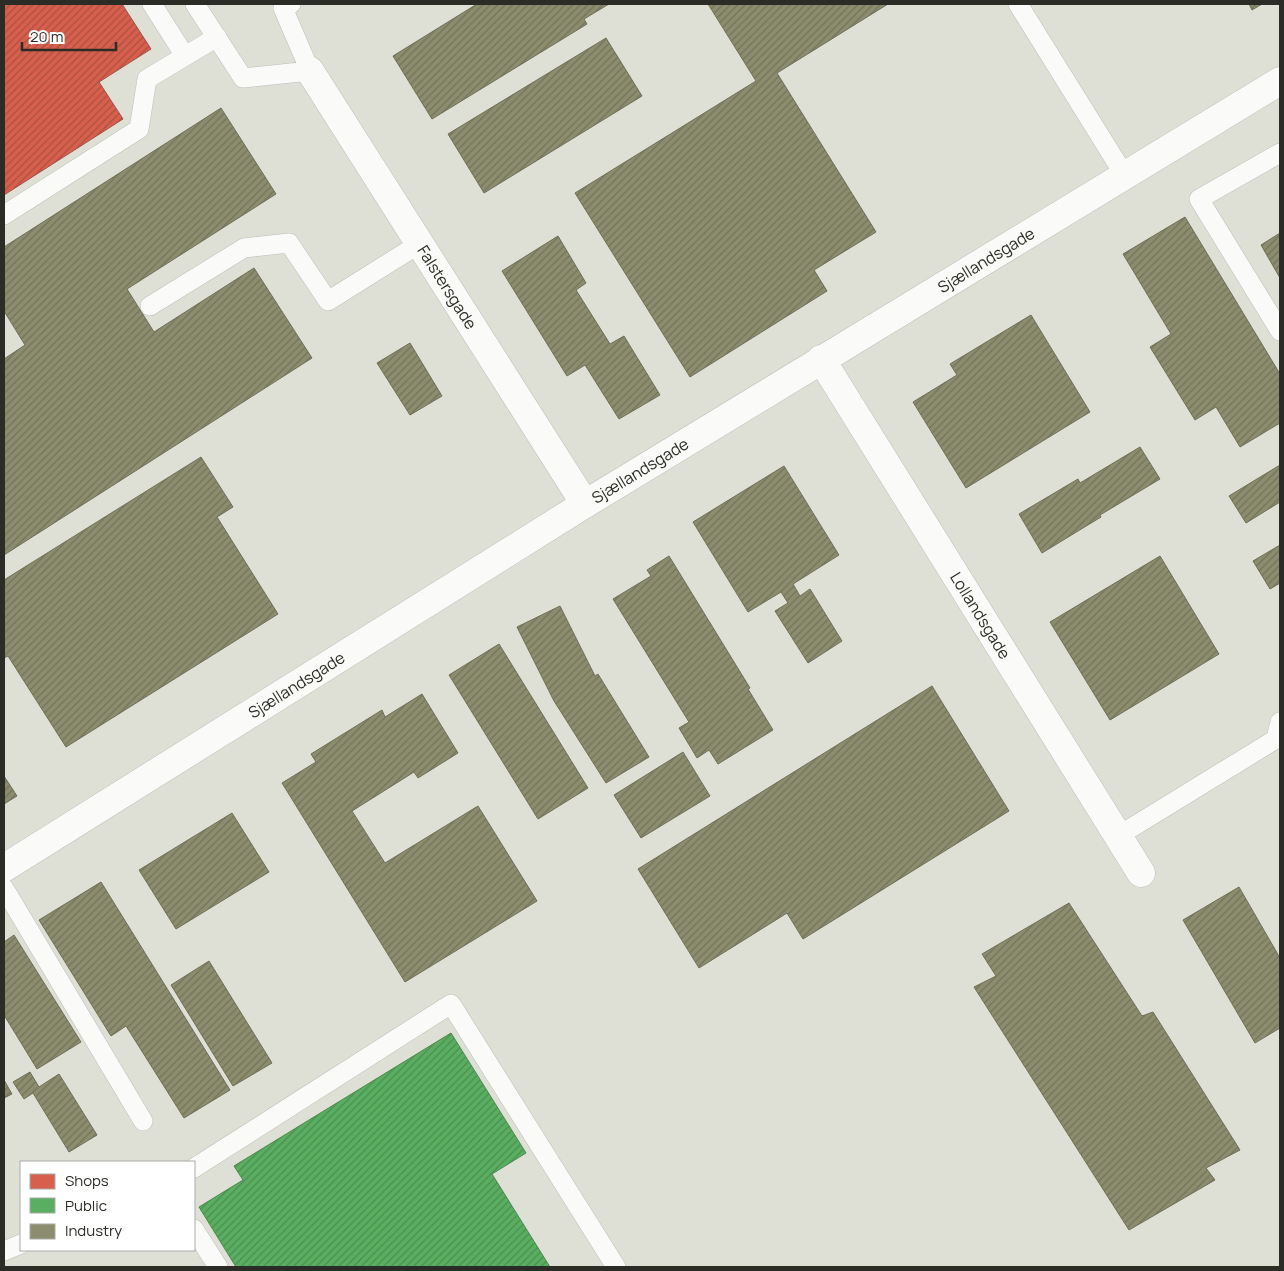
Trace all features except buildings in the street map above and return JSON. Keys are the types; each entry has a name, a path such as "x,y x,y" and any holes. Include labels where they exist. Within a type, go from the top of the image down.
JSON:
{"street":[{"name":"Falstersgade","path":"310,72 585,504"},
{"name":"Sjællandsgade","path":"4,868 585,504 1280,82"},
{"name":"Lollandsgade","path":"821,360 1141,873"}],"lane":[{"path":"152,4 185,56"},
{"path":"196,4 243,78 310,72 284,8 291,4"},
{"path":"1018,4 1124,176"},
{"path":"4,215 139,129 147,79 217,37"},
{"path":"1280,153 1199,199 1280,331"},
{"path":"150,306 244,248 289,243 328,301 419,244"},
{"path":"1118,836 1276,739 1280,722"},
{"path":"4,888 143,1121"},
{"path":"195,1167 451,1004 616,1267"},
{"path":"195,1231 218,1267"},
{"path":"4,1251 20,1244"}]}
